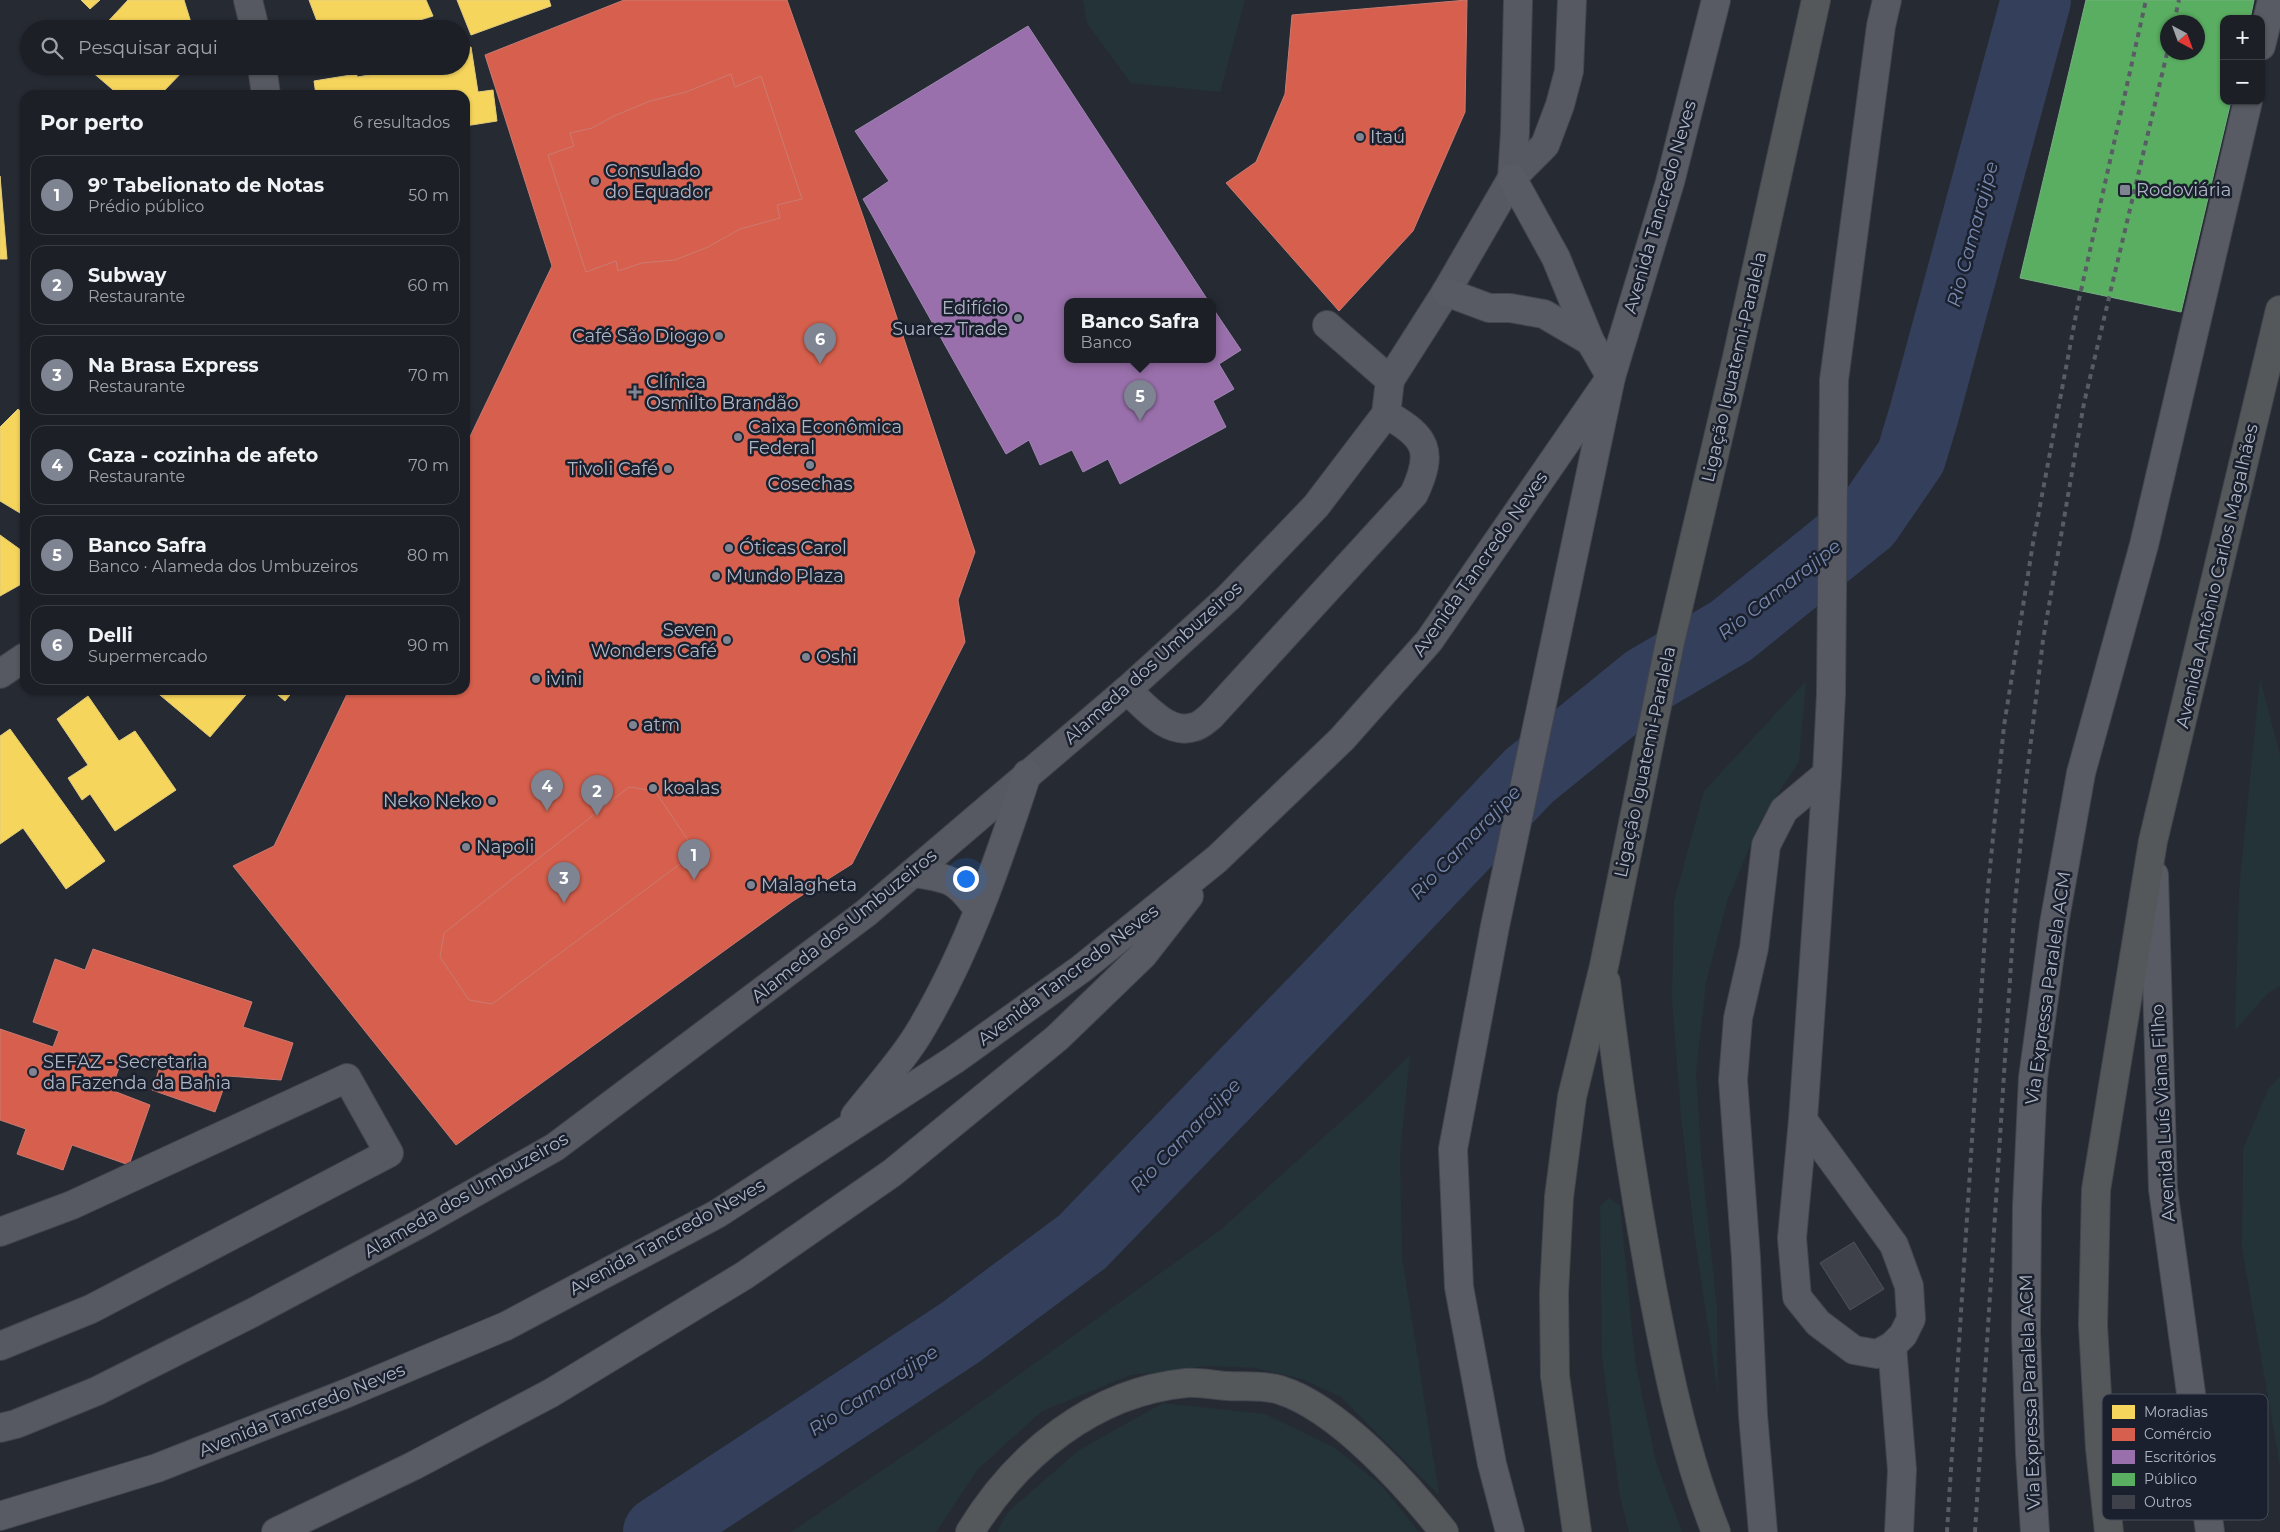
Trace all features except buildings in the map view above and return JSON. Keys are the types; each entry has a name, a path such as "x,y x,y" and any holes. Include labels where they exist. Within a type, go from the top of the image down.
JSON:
{"highway":[{"name":"Ligação Iguatemi-Paralela","path":"1577,1532 1555,1376 1554,1292 1559,1197 1572,1097 1604,966 1613,912 1670,642 1736,362 1816,0"},
{"name":"Avenida Antônio Carlos Magalhães","path":"2102,1465 2093,1325 2096,1190 2153,841 2280,310"},
{"path":"1604,966 1620,1097 1667,1366 1698,1487 1716,1532"},
{"path":"970,1532 988,1502 1043,1444 1090,1413 1132,1393 1187,1383 1280,1390 1321,1410 1366,1448 1413,1492 1444,1532"}],"main road":[{"name":"Avenida Tancredo Neves","path":"0,1516 157,1468 347,1394 506,1326 716,1214 954,1060 1081,969 1217,859 1342,739 1429,641 1611,377 1670,182 1716,0"},
{"path":"2265,29 2272,0"},
{"name":"Via Expressa Paralela ACM","path":"2035,1532 2026,1332 2027,1207 2033,1078 2054,924 2081,773 2144,544 2247,105"},
{"path":"1510,1532 1492,1464 1459,1287 1453,1149 1495,926 1611,377 1590,342 1556,258 1512,178"},
{"path":"1446,292 1489,308 1510,308 1544,314 1590,342"},
{"path":"843,1132 919,1033 955,968 1000,856 1027,774"},
{"name":"Avenida Luís Viana Filho","path":"2153,841 2163,1189 2191,1394"},
{"path":"276,1532 412,1466 551,1393 745,1275 892,1172 1057,1038 1136,962 1217,859"},
{"path":"916,873 948,878 963,888 978,909"}],"street":[{"path":"248,0 252,20"},
{"path":"1512,178 1518,0"},
{"path":"1127,690 1162,721 1179,729 1195,727 1211,716 1414,494 1425,472 1426,454 1416,436 1400,422 1386,414 1390,380 1446,292 1512,178 1545,145 1560,105 1569,71 1572,0"},
{"path":"1803,1120 1894,1245 1910,1286 1911,1319 1903,1335 1892,1346 1877,1354 1854,1350 1818,1323 1798,1297 1792,1238 1803,1120 1831,694 1834,380 1881,26 1888,0"},
{"path":"1881,26 1898,0"},
{"path":"263,75 265,90"},
{"path":"1327,325 1390,380"},
{"name":"Alameda dos Umbuzeiros","path":"0,1428 16,1424 97,1391 244,1318 421,1223 555,1147 858,919 916,873 1027,774 1127,690 1228,598 1316,506 1386,414"},
{"path":"0,674 20,660"},
{"path":"1764,1532 1753,1415 1746,1258 1734,1080 1738,1018 1754,948 1766,845 1784,810 1827,774"},
{"path":"0,1232 72,1205 347,1078 388,1153 91,1309 0,1346"},
{"path":"1892,1346 1902,1470 1899,1532"}],"shaded area":[{"path":"1083,0 1245,0 1220,92 1131,83 1087,23"},
{"path":"2260,678 2280,755 2280,986 2268,993 2235,1030 2239,891"},
{"path":"1806,681 1799,761 1760,822 1727,902 1706,982 1696,1073 1701,1155 1717,1309 1718,1394 1694,1232 1681,1115 1672,1000 1674,901 1704,791"},
{"path":"1410,1055 1400,1153 1402,1257 1439,1495 1341,1397 1302,1379 1255,1368 1208,1366 1131,1375 1042,1411 977,1470 936,1532 791,1532 950,1424 1219,1231 1365,1100"},
{"path":"2280,1076 2280,1466 2242,1248 2243,1149 2268,1090"},
{"path":"1609,1198 1620,1206 1635,1361 1656,1462 1682,1532 1629,1532 1620,1497 1602,1356 1600,1206"},
{"path":"1163,1403 1265,1414 1335,1448 1383,1487 1419,1532 997,1532 1008,1512 1079,1450"}],"waterway":[{"name":"Rio Camarajipe","path":"658,1532 961,1332 1082,1242 1529,776 1646,681 1731,631 1867,521 1911,457 2036,0"}],"railway":[{"path":"1947,1532 1988,888 2004,726 2033,543 2078,304 2146,0"},
{"path":"2176,15 2179,0"},
{"path":"1975,1532 2014,916 2026,782 2043,640 2084,403 2165,60"}],"place":[{"name":"Itaú","path":"1360,137"},
{"name":"Consulado do Equador","path":"595,181"},
{"name":"Rodoviária","path":"2125,190"},
{"name":"Edifício Suarez Trade","path":"1018,318"},
{"name":"Café São Diogo","path":"719,336"},
{"name":"Delli","path":"820,364"},
{"name":"Clínica Osmilto Brandão","path":"635,392"},
{"name":"Banco Safra","path":"1140,421"},
{"name":"Caixa Econômica Federal","path":"738,437"},
{"name":"Cosechas","path":"810,465"},
{"name":"Tivoli Café","path":"668,469"},
{"name":"Óticas Carol","path":"729,548"},
{"name":"Mundo Plaza","path":"716,576"},
{"name":"Seven Wonders Café","path":"727,640"},
{"name":"Oshi","path":"806,657"},
{"name":"ivini","path":"536,679"},
{"name":"atm","path":"633,725"},
{"name":"koalas","path":"653,788"},
{"name":"Neko Neko","path":"492,801"},
{"name":"Caza - cozinha de afeto","path":"547,811"},
{"name":"Subway","path":"597,816"},
{"name":"Napoli","path":"466,847"},
{"name":"9° Tabelionato de Notas","path":"694,880"},
{"name":"Malagheta","path":"751,885"},
{"name":"Na Brasa Express","path":"564,903"},
{"name":"SEFAZ - Secretaria da Fazenda da Bahia","path":"33,1072"}]}
